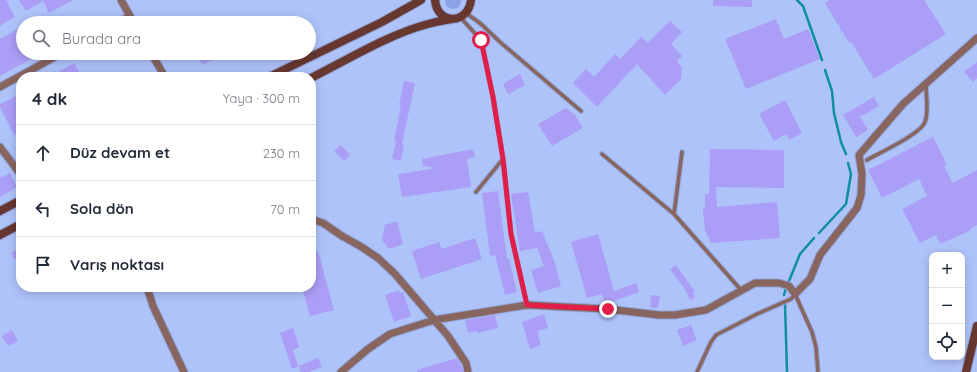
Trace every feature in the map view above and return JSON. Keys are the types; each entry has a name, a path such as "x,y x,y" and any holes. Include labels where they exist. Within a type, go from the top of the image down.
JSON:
{"street":[{"path":"121,0 130,16"},
{"path":"316,54 382,22 420,0"},
{"path":"435,0 438,10 442,15 466,9"},
{"path":"316,75 406,31 466,9"},
{"path":"341,372 368,349 390,334 434,320 527,305 608,309 675,315 706,310 755,283 779,283 789,286 795,294 810,279 820,255 858,208 861,195 862,174 859,155 903,104 977,38"},
{"path":"27,72 49,60"},
{"path":"155,60 162,72"},
{"path":"278,72 303,60"},
{"path":"0,87 16,78"},
{"path":"0,147 16,168"},
{"path":"0,211 16,203"},
{"path":"316,221 323,223 378,258 395,274 458,350 466,363 468,372"},
{"path":"0,235 16,227"},
{"path":"149,292 153,306 184,372"},
{"path":"966,372 977,326"}],"lane":[{"path":"466,9 500,42 581,111"},
{"path":"466,9 481,40 493,97 503,159 511,234 527,305"},
{"path":"867,160 916,133 921,128 926,119 926,84"},
{"path":"674,214 682,152"},
{"path":"602,154 674,214 740,290"},
{"path":"476,192 503,159"},
{"path":"697,372 711,342 716,335 791,299 795,294 812,332 816,347 818,372"}],"shaded area":[{"path":"445,0 461,0 458,8 452,9 446,6"}],"building":[{"path":"0,0 6,0 15,17 0,26"},
{"path":"19,0 73,0 49,13 43,1 26,11"},
{"path":"713,0 752,0 752,7 713,6"},
{"path":"830,0 924,0 946,34 874,79 851,42 849,43 825,3"},
{"path":"776,19 784,39 808,29 820,59 746,89 725,39"},
{"path":"670,21 682,32 671,44 682,56 677,61 682,68 681,79 665,95 637,64 597,107 573,83 586,69 594,77 615,54 620,59 641,37 648,43"},
{"path":"16,30 16,60 29,60 0,76 0,39"},
{"path":"200,60 212,60 202,65"},
{"path":"977,62 977,78 973,82 964,72"},
{"path":"74,63 79,72 59,72"},
{"path":"520,74 525,85 508,94 503,84"},
{"path":"404,81 415,83 402,144 404,145 401,161 392,159 401,105 399,105"},
{"path":"16,96 16,134 14,135 0,107 0,104"},
{"path":"874,97 879,106 860,117 868,130 856,137 843,115"},
{"path":"785,100 802,133 789,140 786,134 774,141 759,114"},
{"path":"566,108 575,115 583,128 552,146 538,124"},
{"path":"933,137 947,165 944,166 953,183 977,170 977,225 969,230 970,231 940,244 936,235 920,243 902,209 927,196 919,179 882,198 868,170"},
{"path":"341,145 350,155 344,161 334,151"},
{"path":"473,149 475,157 467,159 471,187 402,197 398,174 436,168 423,166 422,159"},
{"path":"710,149 784,150 784,188 716,187 717,207 777,202 780,238 711,243 705,231 703,208 705,208 705,194 709,194"},
{"path":"10,173 16,188 0,197 0,178"},
{"path":"498,191 507,259 509,258 517,292 505,295 495,255 490,256 482,193"},
{"path":"528,192 535,233 542,231 555,263 561,286 538,293 531,270 544,266 537,248 520,251 511,194"},
{"path":"397,221 403,244 389,249 382,240 385,225"},
{"path":"598,234 614,291 636,283 639,292 606,304 602,294 587,298 571,242"},
{"path":"475,238 482,259 421,279 412,251 439,242 442,249"},
{"path":"16,251 16,258 14,259 12,252"},
{"path":"318,251 334,310 310,316 303,292 316,292 316,252"},
{"path":"676,265 695,292 693,293 695,298 690,300 685,289 670,269"},
{"path":"399,290 400,293 403,292 411,316 394,322 385,295"},
{"path":"651,295 660,296 658,308 650,307"},
{"path":"544,314 548,328 538,331 541,345 530,349 522,322"},
{"path":"495,315 498,328 477,333 477,331 468,333 465,320"},
{"path":"691,325 697,340 683,346 677,330"},
{"path":"293,328 299,347 293,350 298,367 292,369 280,333"},
{"path":"12,330 18,341 8,346 2,336"},
{"path":"318,358 322,367 309,372 301,372 299,366"},
{"path":"457,358 463,372 417,372 417,370"}],"waterway":[{"path":"797,0 803,6 822,60"},
{"path":"825,70 832,91 834,113 841,142 846,154"},
{"path":"819,233 846,204 851,174 848,163"},
{"path":"789,281 800,254 814,238"},
{"path":"784,295 786,288"},
{"path":"785,304 787,372"}],"route":[{"path":"481,40 487,64 503,159 511,234 527,305 608,309"}]}
